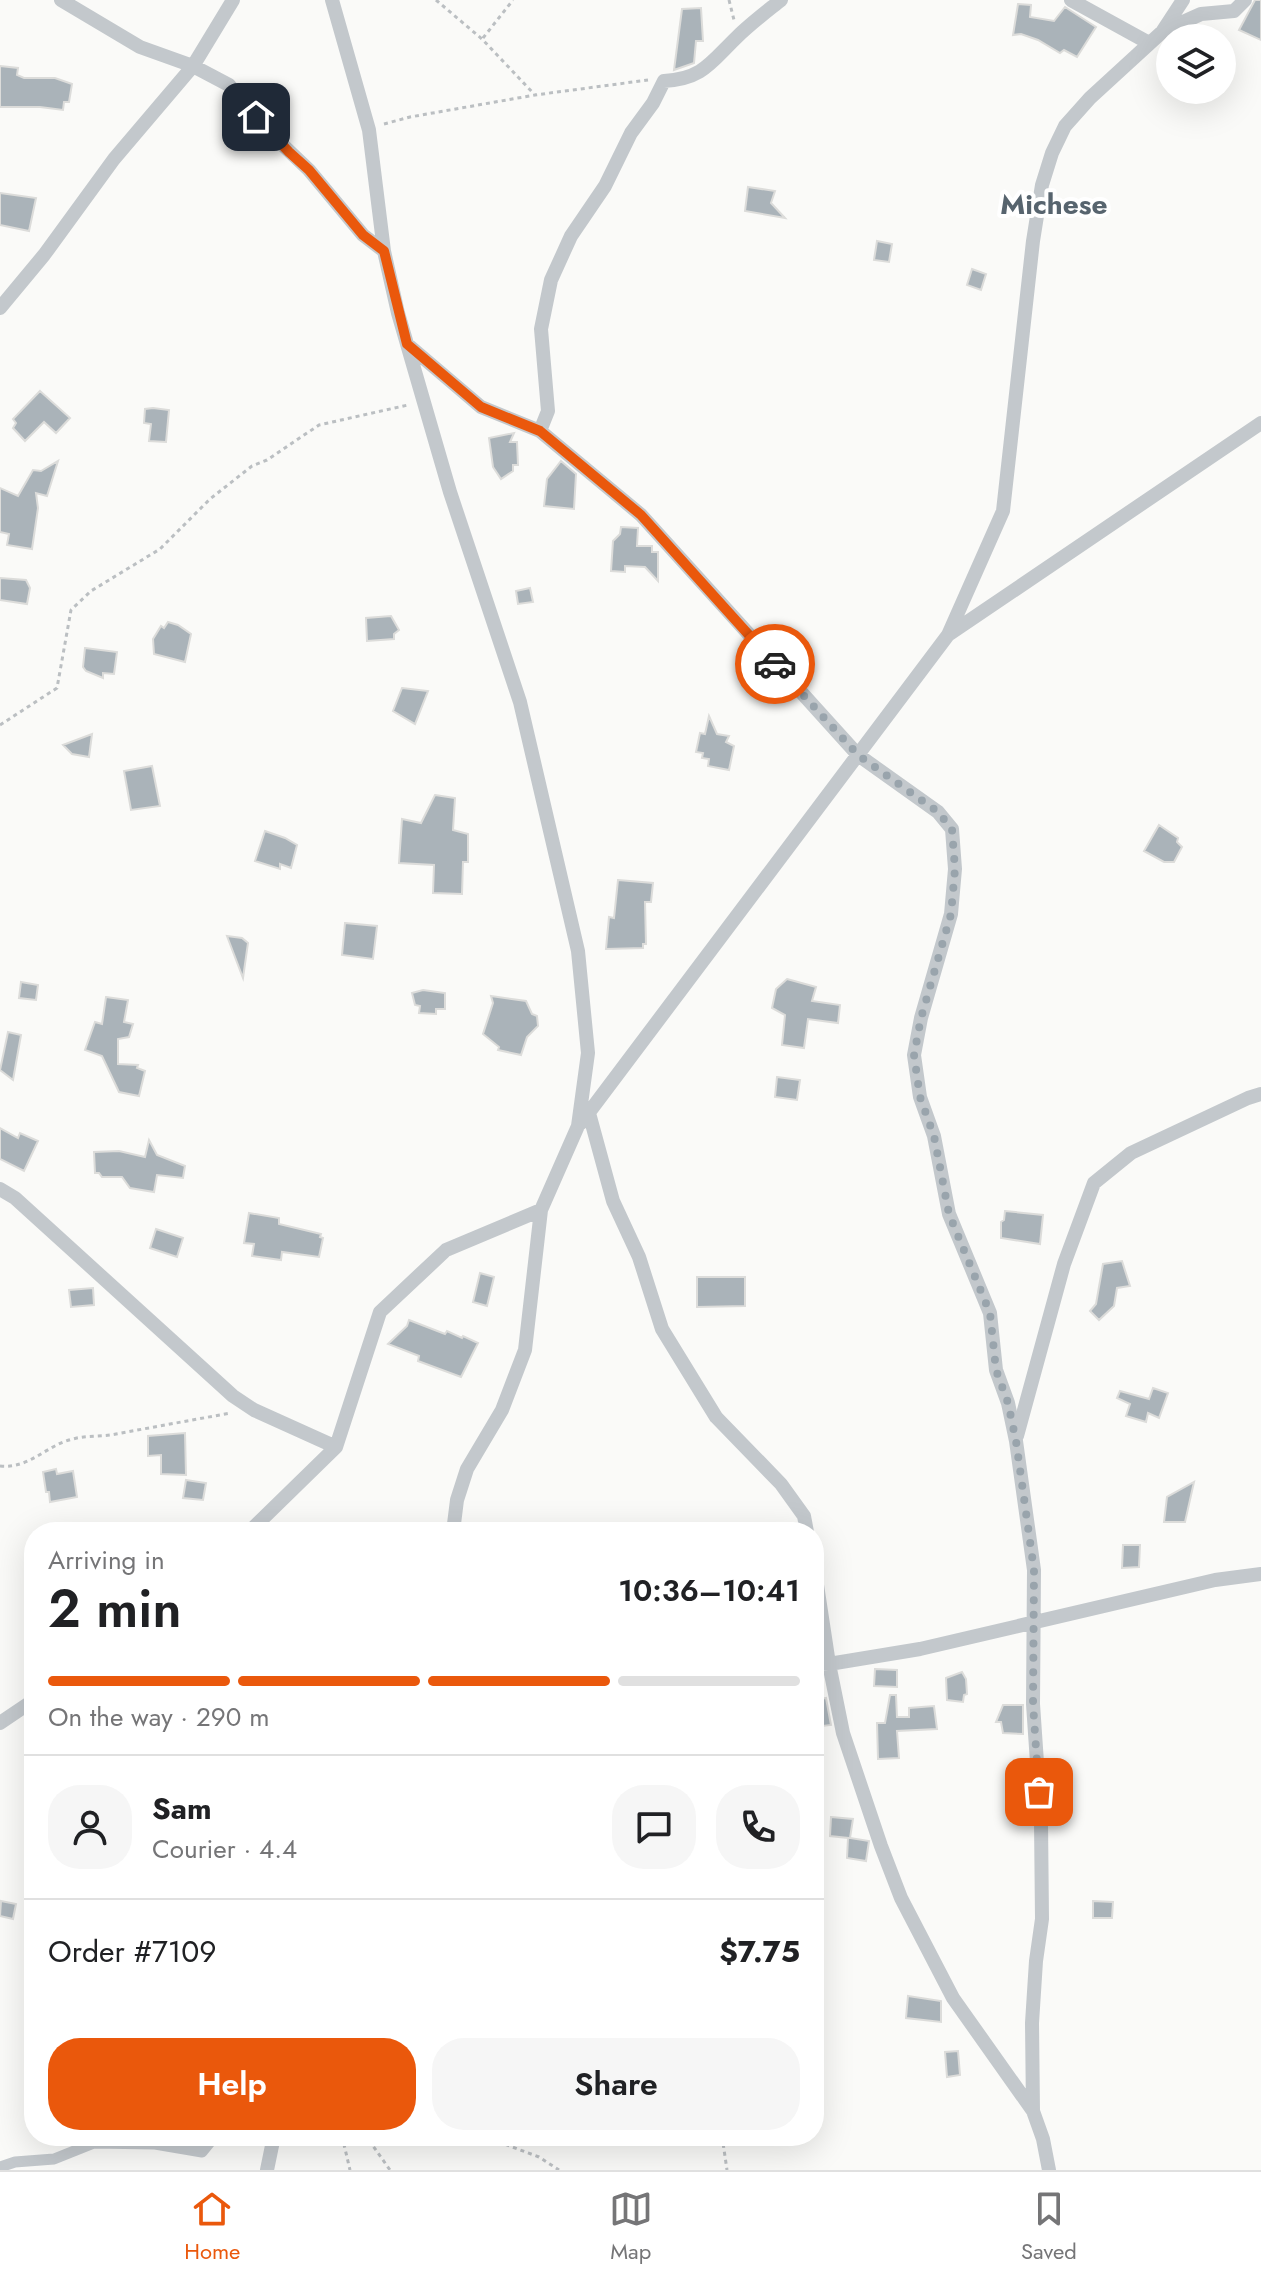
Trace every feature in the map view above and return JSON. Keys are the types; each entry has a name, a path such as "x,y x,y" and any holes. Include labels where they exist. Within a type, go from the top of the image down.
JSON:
{"street":[{"path":"61,0 140,47 193,66 229,85 267,130 309,170 363,235 384,251"},
{"path":"0,308 44,255 114,159 193,66 233,0"},
{"path":"332,0 369,130 384,251 407,344 450,492 520,702 578,951 588,1053 578,1126 541,1210 525,1350 502,1410 467,1469 457,1500 454,1522"},
{"path":"540,431 548,411 541,329 551,280 571,236 605,186 631,133 653,103 664,81 697,74 781,0"},
{"path":"1071,0 1149,43"},
{"path":"1167,24 1183,0"},
{"path":"1179,24 1201,14 1234,11 1245,0"},
{"path":"578,1126 948,635 1003,511 1033,241 1042,185 1052,153 1065,126 1090,98 1156,37"},
{"path":"407,344 481,407 540,431 641,515 858,755 938,812 952,829 955,869 951,914 921,1018 914,1055 920,1097 934,1136 949,1214 990,1313 996,1370 1008,1403 1016,1441 1034,1570 1033,1704 1043,1875 1032,2023 1033,2111"},
{"path":"948,635 1261,423"},
{"path":"1016,1441 1064,1264 1094,1183 1131,1153 1261,1094"},
{"path":"589,1113 613,1201 639,1257 662,1329 716,1417 781,1484 805,1522"},
{"path":"0,1189 15,1198 208,1376 254,1410 336,1447"},
{"path":"259,1522 336,1447 380,1312 446,1250 541,1210"},
{"path":"824,1664 920,1649 1215,1580 1261,1574"},
{"path":"824,1673 901,1898 953,1998 1033,2111 1049,2170"},
{"path":"0,1723 24,1707"},
{"path":"0,2167 15,2162 54,2159 86,2146"},
{"path":"167,2146 202,2152 207,2146"},
{"path":"267,2170 272,2146"}],"path":[{"path":"436,0 482,39 535,95"},
{"path":"482,39 513,0"},
{"path":"369,130 410,117 535,95 648,80 664,81"},
{"path":"0,725 57,688 71,610 91,591 160,549 210,499 252,466 267,460 319,425 424,401"},
{"path":"0,1466 18,1466 35,1460 63,1442 76,1438 112,1435 254,1410"},
{"path":"344,2146 350,2170"},
{"path":"373,2146 390,2170"},
{"path":"510,2146 539,2157 559,2170"},
{"path":"723,2146 727,2170"}],"building":[{"path":"1255,0 1261,0 1261,40 1239,30"},
{"path":"1018,4 1031,5 1030,17 1054,21 1065,7 1096,27 1077,57 1064,50 1060,53 1038,40 1021,34 1013,35"},
{"path":"701,8 703,41 696,41 694,63 674,70 682,9"},
{"path":"0,66 18,68 17,75 24,78 55,78 72,84 69,102 64,102 63,110 0,107"},
{"path":"748,187 775,191 771,203 785,218 745,211"},
{"path":"0,193 36,198 29,231 0,225"},
{"path":"877,241 892,244 889,262 874,260"},
{"path":"972,269 986,274 981,290 967,285"},
{"path":"40,391 70,418 56,433 44,422 25,441 13,428 16,423 13,419"},
{"path":"145,409 169,410 166,442 149,441 151,424 144,423"},
{"path":"514,433 510,442 517,442 518,465 513,465 513,471 501,479 493,467 489,438"},
{"path":"58,461 47,496 36,493 38,508 32,549 7,545 9,534 0,532 0,488 18,496 33,470 41,471"},
{"path":"561,461 576,474 574,509 544,506 547,479"},
{"path":"621,527 638,528 637,546 652,546 652,552 658,552 658,581 645,567 625,566 625,572 611,571 613,541 620,534"},
{"path":"0,578 26,580 30,588 27,604 0,600"},
{"path":"530,588 533,602 518,604 516,591"},
{"path":"391,616 399,630 394,634 394,639 367,641 366,618"},
{"path":"168,622 191,634 185,662 154,654 153,639 161,626 164,628"},
{"path":"85,648 117,652 114,674 103,673 103,678 86,671 83,667"},
{"path":"402,688 428,691 415,724 393,711"},
{"path":"709,716 717,734 729,736 726,742 734,746 729,770 708,766 709,759 702,758 703,753 696,752 700,733 705,734"},
{"path":"92,734 89,757 72,754 63,745"},
{"path":"152,766 160,806 131,810 124,771"},
{"path":"435,795 455,798 453,830 468,834 468,862 463,862 462,894 433,893 434,865 399,863 402,819 421,823"},
{"path":"1159,825 1178,838 1177,842 1182,847 1174,862 1164,862 1144,851"},
{"path":"265,831 297,845 291,868 280,864 280,869 255,861"},
{"path":"618,880 653,883 651,902 645,902 646,944 643,948 606,949 609,917 614,918"},
{"path":"345,923 377,926 373,959 342,955"},
{"path":"227,936 242,938 248,943 243,978"},
{"path":"787,979 816,987 812,1001 840,1005 838,1023 808,1019 804,1048 782,1045 785,1015 772,1008 776,989"},
{"path":"21,982 38,985 36,1000 19,998"},
{"path":"423,990 445,993 445,1009 436,1009 436,1014 419,1013 420,1006 415,1005 412,993"},
{"path":"491,996 526,1001 532,1014 537,1016 538,1026 527,1037 521,1055 498,1050 499,1047 483,1034 493,1003"},
{"path":"106,997 128,1000 124,1022 133,1024 129,1037 118,1039 118,1064 138,1065 137,1068 145,1071 139,1096 119,1092 102,1056 85,1050 95,1022 102,1024"},
{"path":"8,1032 21,1035 13,1080 0,1070"},
{"path":"777,1077 800,1080 797,1100 775,1097"},
{"path":"0,1128 18,1138 20,1133 38,1141 24,1171 0,1159"},
{"path":"149,1140 157,1155 185,1166 183,1178 157,1175 154,1192 130,1188 122,1177 102,1177 95,1173 94,1152 119,1151 145,1157"},
{"path":"1005,1211 1043,1215 1040,1244 1001,1238"},
{"path":"249,1213 279,1218 279,1224 321,1234 319,1257 282,1252 281,1260 252,1256 254,1244 244,1243"},
{"path":"156,1229 183,1238 177,1257 150,1248"},
{"path":"1122,1261 1130,1286 1117,1288 1114,1306 1099,1320 1090,1311 1096,1304 1103,1264"},
{"path":"480,1273 494,1277 487,1306 473,1302"},
{"path":"697,1277 745,1277 745,1306 697,1307"},
{"path":"93,1288 94,1305 71,1307 69,1290"},
{"path":"409,1320 478,1343 461,1377 418,1361 419,1356 388,1344 407,1326"},
{"path":"1153,1388 1168,1393 1159,1418 1148,1413 1146,1422 1126,1416 1130,1404 1117,1398 1120,1391 1149,1399"},
{"path":"185,1433 186,1475 161,1474 161,1455 148,1456 148,1436"},
{"path":"56,1469 57,1474 73,1471 77,1497 50,1502 43,1472"},
{"path":"186,1480 206,1483 203,1500 183,1498"},
{"path":"1194,1482 1185,1522 1164,1522 1167,1497"},
{"path":"1123,1545 1140,1545 1139,1567 1122,1568"},
{"path":"875,1669 897,1670 897,1687 874,1686"},
{"path":"962,1672 967,1694 963,1702 947,1700 946,1678"},
{"path":"890,1695 896,1695 897,1717 909,1717 909,1708 934,1706 937,1729 897,1731 899,1758 878,1759 877,1723 885,1723"},
{"path":"826,1698 831,1725 824,1726"},
{"path":"1003,1705 1023,1705 1023,1734 1003,1733 1001,1722 996,1722"},
{"path":"831,1817 853,1819 850,1838 869,1841 866,1861 847,1858 848,1838 830,1836"},
{"path":"1,1901 16,1904 13,1919 0,1916"},
{"path":"1093,1901 1113,1902 1112,1918 1093,1918"},
{"path":"908,1996 941,2001 941,2022 906,2018"},
{"path":"958,2051 960,2075 947,2077 945,2052"}],"way so far":[{"path":"775,664 858,755 938,812 952,829 955,869 951,914 921,1018 914,1055 920,1097 934,1136 949,1214 990,1313 996,1370 1008,1403 1016,1441 1034,1570 1033,1704 1039,1792"}],"district":[{"name":"Michese","path":"1054,204"}],"route":[{"path":"256,117 348,213 363,235 384,251 407,344 481,407 540,431 641,515 775,664"}]}
